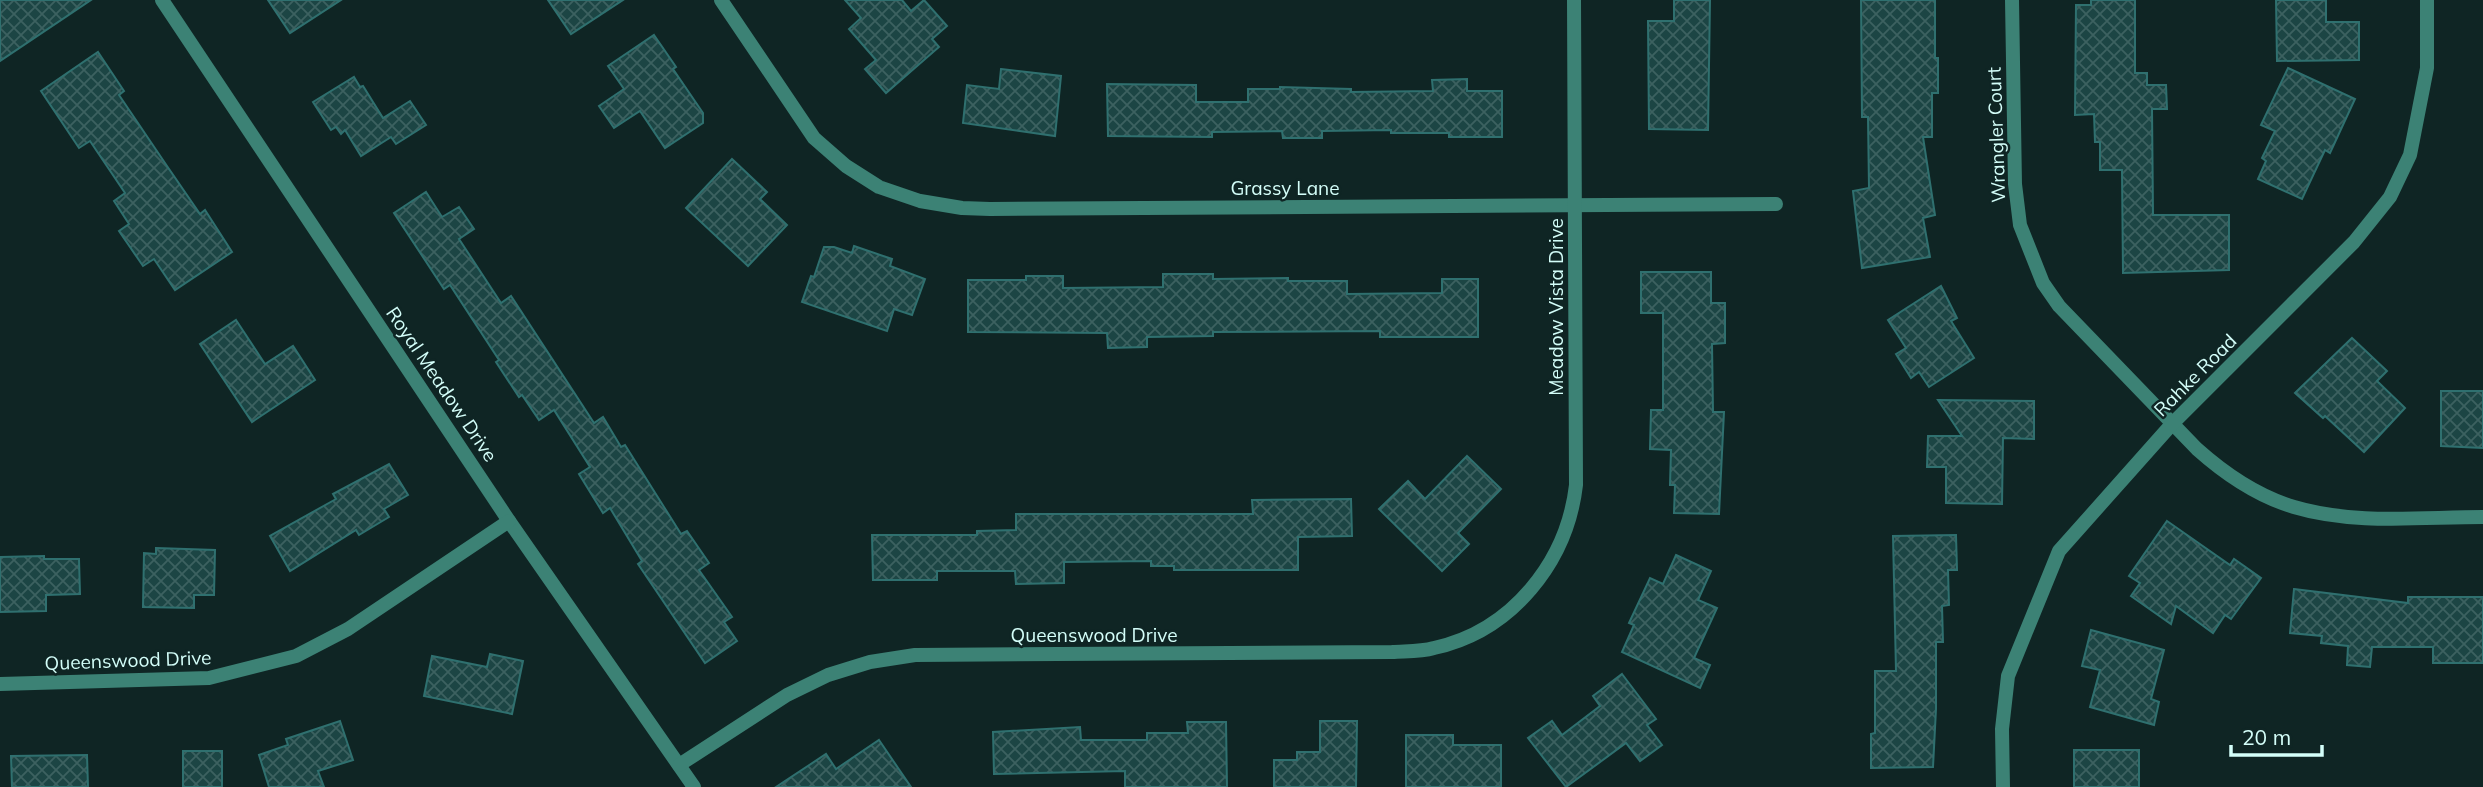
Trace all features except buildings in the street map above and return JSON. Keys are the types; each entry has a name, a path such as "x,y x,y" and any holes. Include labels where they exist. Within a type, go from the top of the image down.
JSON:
{"street":[{"name":"Royal Meadow Drive","path":"162,0 509,521 694,787"},
{"name":"Grassy Lane","path":"721,0 814,138 846,166 879,187 920,201 962,208 1776,204"},
{"name":"Meadow Vista Drive","path":"1522,598 1541,578 1556,553 1574,498 1574,0"},
{"name":"Wrangler Court","path":"2012,0 2015,184 2020,225 2043,283 2059,306 2172,424 2218,468 2242,484 2295,508 2352,517 2483,517"},
{"name":"Rahke Road","path":"2003,787 2002,729 2008,676 2059,551 2172,424 2354,242 2390,197 2410,155 2427,68 2427,0"},
{"name":"Queenswood Drive","path":"0,684 209,678 296,656 348,629 509,521"},
{"name":"Queenswood Drive","path":"679,765 800,688 828,675 870,662 915,655 1421,650 1435,648 1476,633 1522,598"}]}
